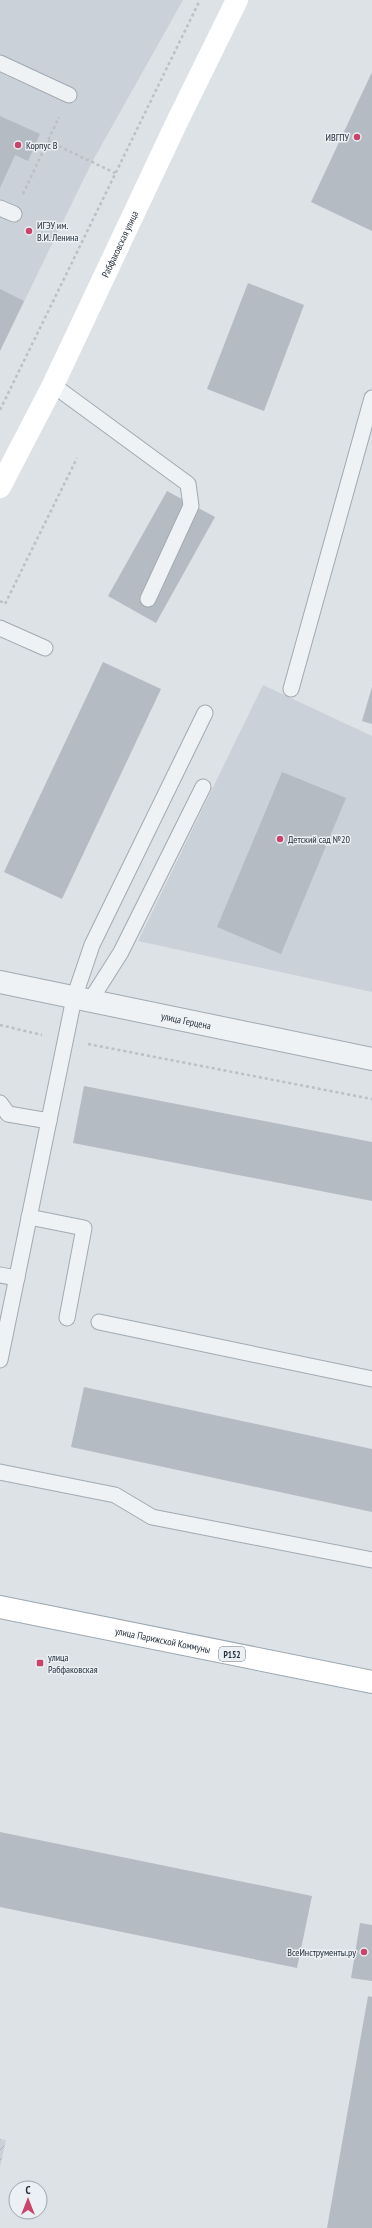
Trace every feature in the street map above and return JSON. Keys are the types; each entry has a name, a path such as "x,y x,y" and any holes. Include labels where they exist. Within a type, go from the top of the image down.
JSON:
{"main road":[{"name":"Рабфаковская улица","path":"0,487 53,385 176,124 237,0"},
{"name":"улица Парижской Коммуны","path":"0,1607 372,1682"}],"street":[{"name":"улица Герцена","path":"0,982 372,1059"}],"lane":[{"path":"0,63 69,95"},
{"path":"0,208 14,214"},
{"path":"53,385 188,484 191,506 148,599"},
{"path":"291,689 372,398"},
{"path":"0,628 45,648"},
{"path":"0,1360 66,1040 82,1000 92,945 205,714"},
{"path":"82,1000 121,952 203,787"},
{"path":"0,1103 8,1114 49,1121"},
{"path":"29,1217 84,1228 67,1318"},
{"path":"0,1275 17,1278"},
{"path":"99,1322 372,1379"},
{"path":"0,1472 115,1495 152,1517 372,1560"}],"path":[{"path":"0,410 200,0"},
{"path":"14,214 69,95"},
{"path":"48,141 115,173"},
{"path":"0,601 5,604 77,458"},
{"path":"0,1025 66,1040 372,1099"}],"shaded area":[{"name":"ИГЭУ им. В.И. Ленина","path":"0,0 183,0 92,162 0,351"},
{"name":"Детский сад №20","path":"263,685 372,736 372,992 138,941"},
{"path":"0,2139 6,2140 0,2167"}],"building":[{"name":"ИВГПУ","path":"372,72 372,231 311,202"},
{"name":"Корпус В","path":"0,116 40,134 28,161 15,155 0,188"},
{"path":"248,283 304,305 264,411 207,389"},
{"path":"0,289 24,301 0,351"},
{"path":"167,491 215,517 156,623 108,596"},
{"path":"103,662 161,689 62,899 4,872"},
{"path":"372,687 372,724 362,721"},
{"path":"282,772 346,798 281,954 217,927"},
{"path":"84,1086 372,1142 372,1201 73,1143"},
{"path":"84,1387 372,1449 372,1512 71,1447"},
{"path":"0,1832 312,1896 297,1968 0,1907"},
{"name":"ВсеИнструменты.ру","path":"360,1923 372,1925 372,1981 351,1978"},
{"path":"368,1996 372,1997 372,2228 327,2228"}],"place":[{"name":"ИВГПУ","path":"357,137"},
{"name":"Корпус В","path":"18,145"},
{"name":"ИГЭУ им. В.И. Ленина","path":"29,231"},
{"name":"Детский сад №20","path":"280,839"},
{"name":"улица Рабфаковская","path":"40,1663"},
{"name":"ВсеИнструменты.ру","path":"364,1952"}]}
